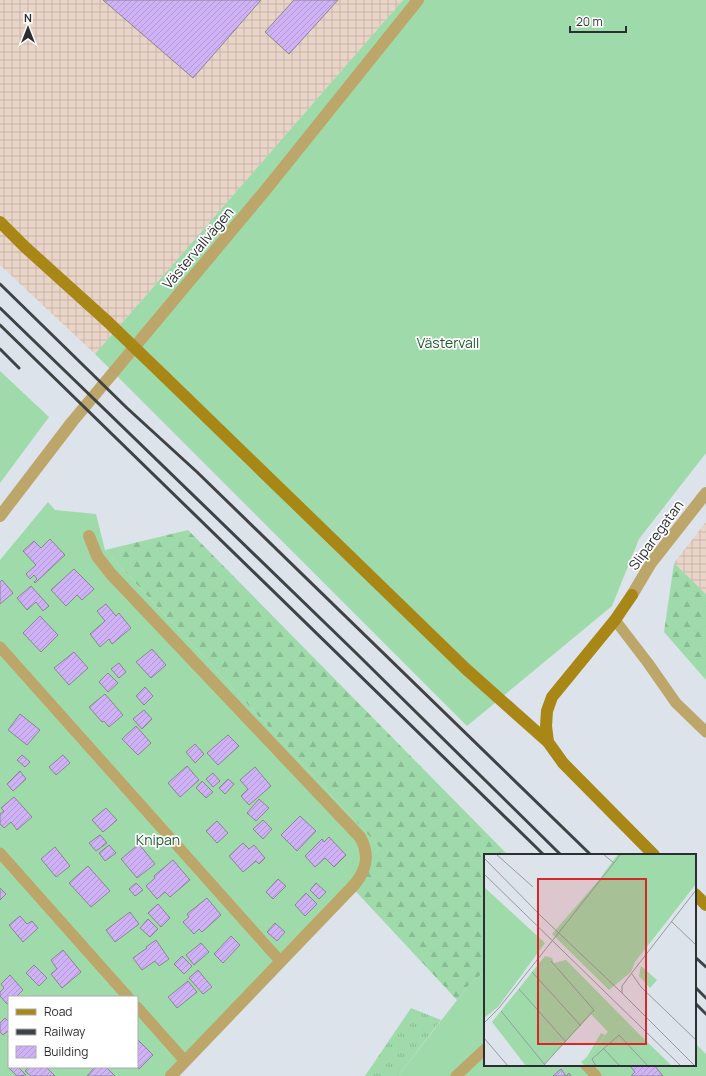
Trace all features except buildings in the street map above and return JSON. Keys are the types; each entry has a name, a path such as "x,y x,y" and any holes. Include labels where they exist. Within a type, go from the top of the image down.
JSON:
{"main road":[{"path":"0,222 25,247 108,322 466,669 548,742 563,763 653,854"},
{"path":"548,742 546,726 547,711 552,697 615,620 632,595"},
{"path":"696,895 706,905"}],"street":[{"name":"Västervallvägen","path":"0,516 72,422 268,187 418,0"},
{"name":"Sliparegatan","path":"632,595 652,563 706,493"},
{"path":"89,536 97,556 111,574 360,837 365,846 366,865 358,880 171,1076"}],"lane":[{"path":"615,620 676,703 706,732"},
{"path":"0,648 281,962"},
{"path":"0,853 127,996"},
{"path":"138,1008 185,1061"},
{"path":"456,1076 484,1050"},
{"path":"587,1066 596,1076"}],"shaded area":[{"path":"0,0 403,0 95,354 0,265"},
{"path":"706,522 706,594 674,563"}],"green space":[{"name":"Västervall","path":"403,0 706,0 706,453 639,539 612,606 467,726 95,354"},
{"path":"0,371 49,417 0,483"},
{"name":"Knipan","path":"48,502 55,510 96,514 105,550 380,848 168,1076 0,1076 0,560"},
{"path":"188,530 507,854 484,854 484,972 468,986 457,1000 347,882 380,848 105,550"},
{"path":"674,563 706,594 706,680 664,632"},
{"path":"484,972 484,1066 696,1066 696,1044 706,1054 706,1076 398,1076 468,986"},
{"path":"411,1008 441,1020 398,1076 365,1076"}],"railway":[{"path":"0,284 127,408 197,472 590,854"},
{"path":"0,308 354,651 560,854"},
{"path":"0,325 543,854"},
{"path":"0,349 19,368"},
{"path":"696,958 706,967"},
{"path":"696,988 706,998"},
{"path":"696,1004 706,1014"}]}
